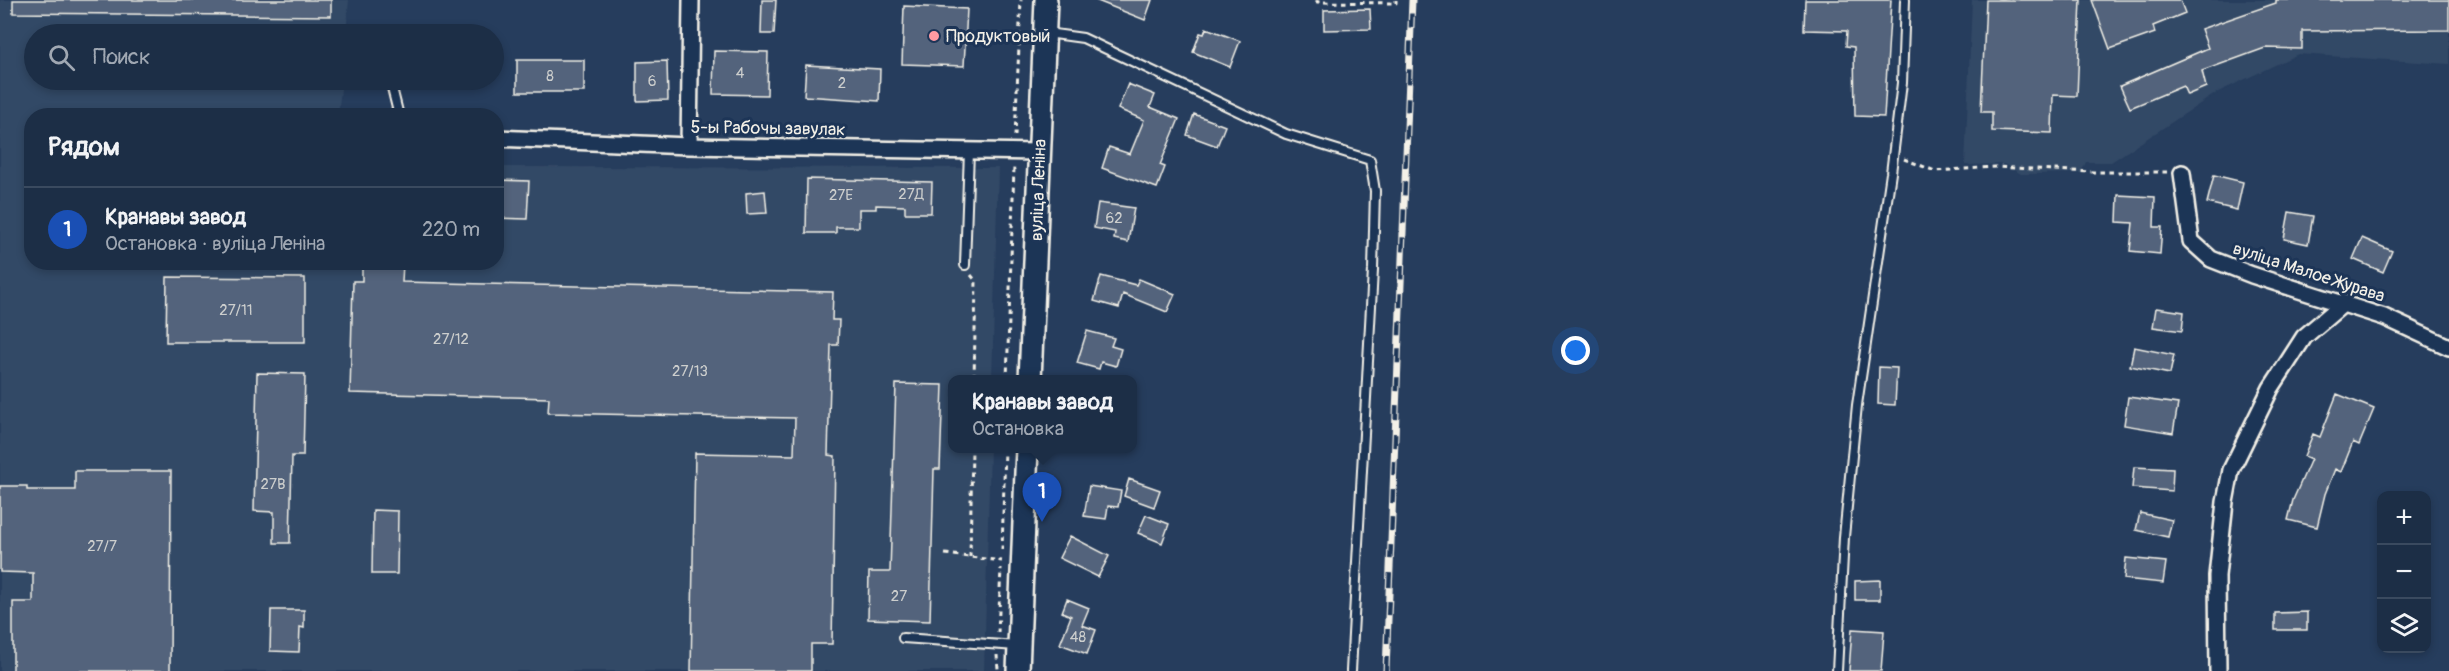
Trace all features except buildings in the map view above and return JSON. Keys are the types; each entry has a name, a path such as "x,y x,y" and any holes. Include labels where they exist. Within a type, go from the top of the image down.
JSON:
{"main road":[{"name":"вуліца Леніна","path":"1030,375 1046,0"},
{"path":"1018,671 1027,453"}],"street":[{"path":"688,146 691,0"},
{"name":"5-ы Рабочы завулак","path":"504,138 688,146 1040,152"},
{"name":"вуліца Малое Журава","path":"2182,173 2191,241 2211,259 2252,275 2384,317 2449,347"},
{"path":"2218,671 2217,576 2231,470 2266,397 2304,337 2344,303"}],"lane":[{"path":"1836,671 1844,537 1857,405 1902,83 1905,0"},
{"path":"1045,33 1062,33 1083,38 1286,134 1370,160 1375,191 1373,258 1352,671"},
{"path":"392,90 397,108"},
{"path":"965,265 969,151"},
{"path":"903,639 1019,646"}],"path":[{"path":"1007,375 1021,0"},
{"path":"1317,0 1317,2 1396,3 1396,0"},
{"path":"1893,155 1935,171 1995,167 2093,172 2182,173"},
{"path":"965,265 976,281 974,375"},
{"path":"970,558 972,453"},
{"path":"998,671 997,645 1005,453"},
{"path":"945,555 1002,561"}],"shaded area":[{"path":"0,0 349,0 347,24 24,24 24,90 341,90 339,108 24,108 24,270 504,270 504,167 998,168 992,375 948,375 948,453 990,453 984,671 0,671"},
{"path":"1972,0 2449,0 2449,64 2298,54 2218,92 2111,162 2086,162 2081,173 2021,174 2004,164 1965,165"}],"railway":[{"path":"1386,671 1412,0"}],"place":[{"name":"Продуктовый","path":"934,36"},
{"name":"Кранавы завод","path":"1042,522"}]}
